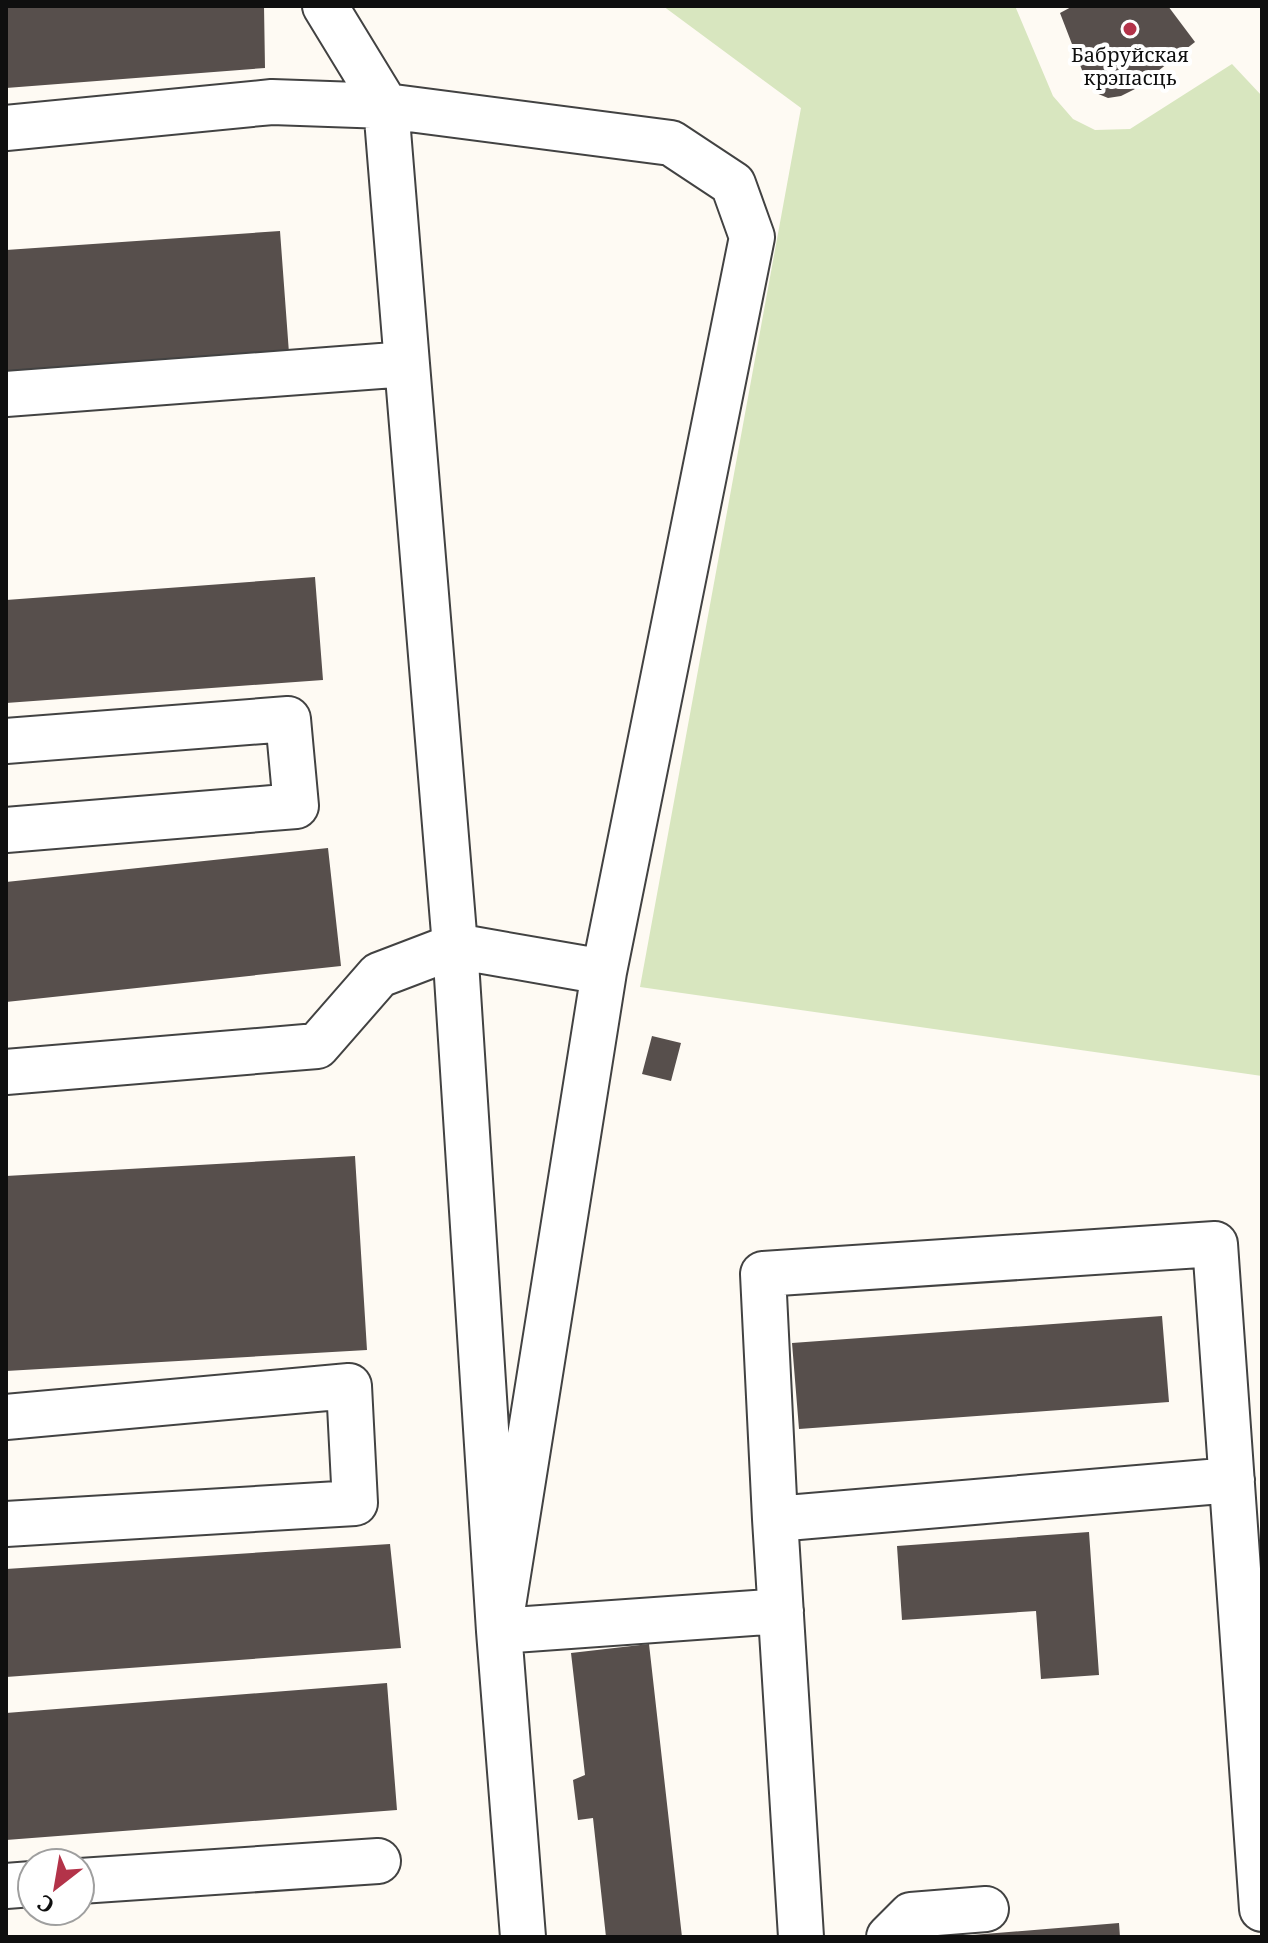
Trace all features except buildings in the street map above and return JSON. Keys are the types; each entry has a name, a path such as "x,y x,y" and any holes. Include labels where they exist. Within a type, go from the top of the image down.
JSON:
{"lane":[{"path":"325,6 386,106 455,946 499,1631 523,1937"},
{"path":"6,128 272,102 386,106 671,143 733,184 752,237 604,972 499,1631"},
{"path":"6,394 407,364"},
{"path":"6,741 288,719 296,806 6,830"},
{"path":"6,1072 317,1046 379,975 455,946 604,972"},
{"path":"801,1937 763,1274 1215,1244 1262,1909"},
{"path":"6,1417 349,1386 355,1503 6,1524"},
{"path":"775,1519 1232,1480"},
{"path":"499,1631 781,1611"},
{"path":"96,1880 378,1861"},
{"path":"889,1937 911,1915 986,1909"}],"green space":[{"path":"663,6 1015,6 1053,96 1073,119 1095,130 1130,129 1232,64 1262,96 1262,1076 640,987 801,108"}],"place":[{"name":"Бабруйская крэпасць","path":"1130,29"}]}
